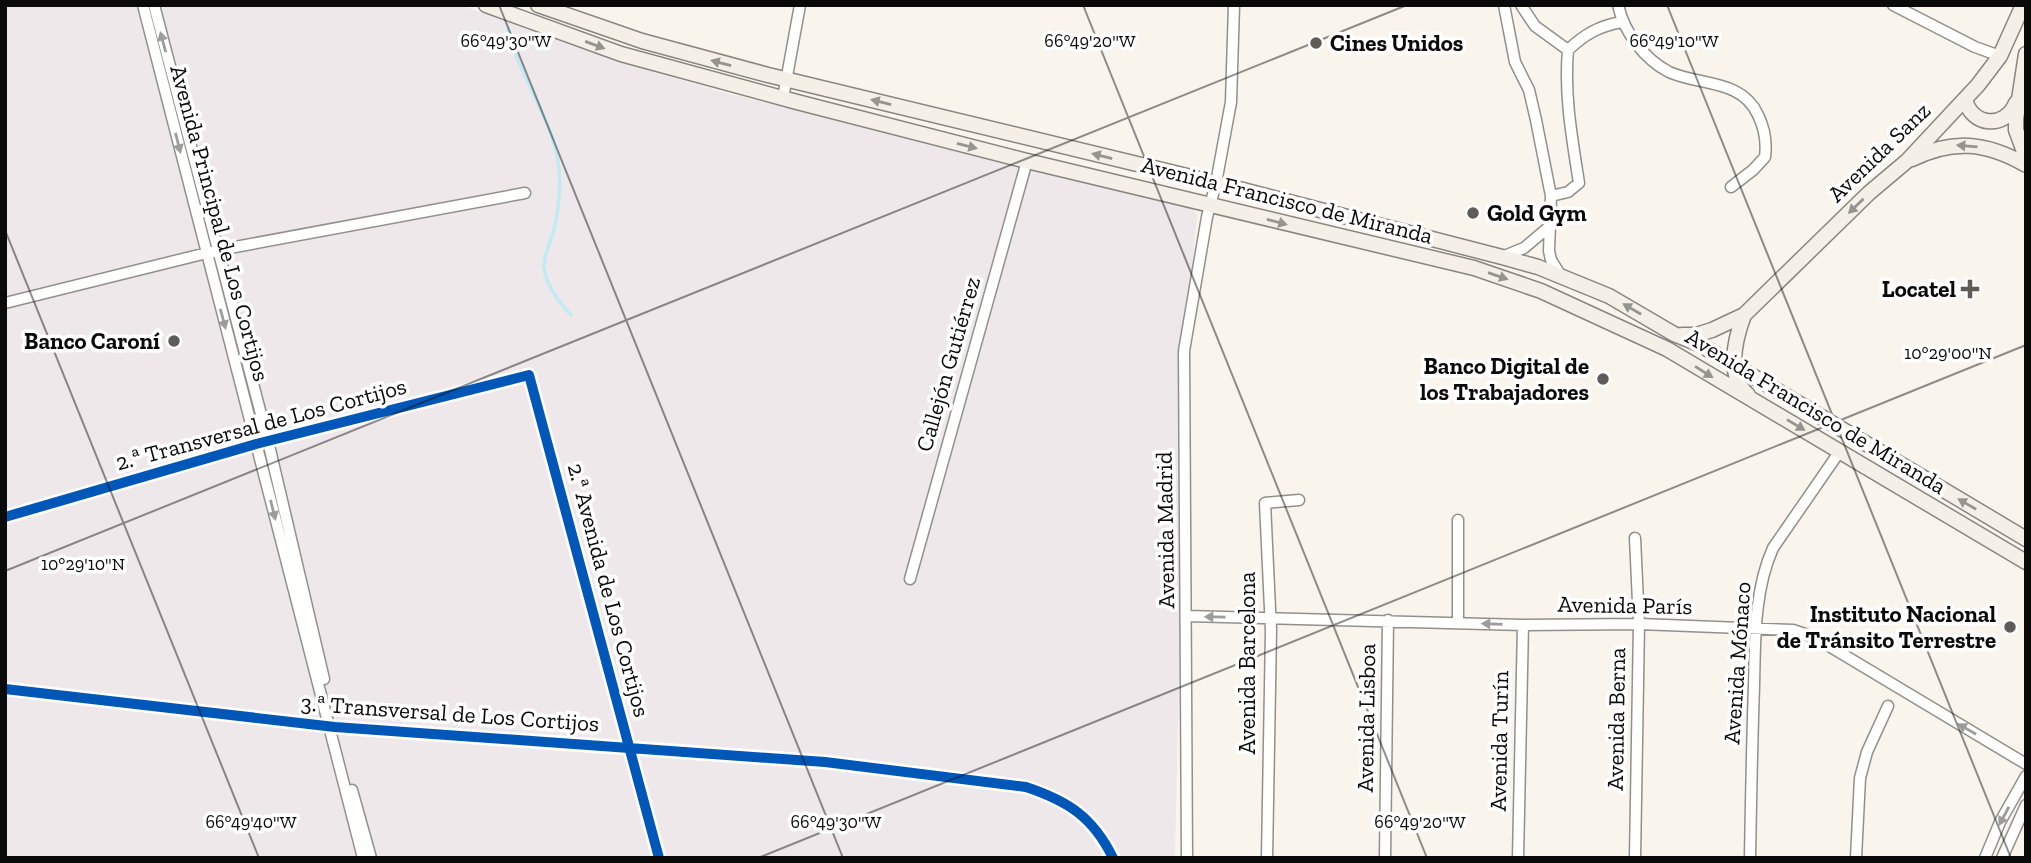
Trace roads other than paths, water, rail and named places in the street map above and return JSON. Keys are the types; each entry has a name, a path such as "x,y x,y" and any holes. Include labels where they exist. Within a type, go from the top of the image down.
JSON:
{"main road":[{"name":"Avenida Francisco de Miranda","path":"486,5 621,54 783,98 1027,161 1474,268 1541,291 1667,349 2026,562"},
{"name":"Avenida Francisco de Miranda","path":"538,5 642,41 787,79 1216,183 1538,267 1609,296 1674,334 1699,344 2026,539"},
{"name":"Avenida Sanz","path":"1744,315 1869,193 1907,161 1965,99 2000,56 2023,5"},
{"path":"2026,54 2017,102 2016,130 2026,157"},
{"path":"1965,99 1969,110 1983,121 2004,119 2017,102"},
{"path":"1907,161 1938,148 1958,145 1985,148 2026,165"},
{"path":"1674,334 1696,335 1744,315"},
{"path":"1744,315 1736,339 1735,366 1739,384 1751,398"}],"street":[{"name":"Avenida Principal de Los Cortijos","path":"143,5 256,444 331,724 371,858"},
{"name":"Avenida Principal de Los Cortijos","path":"154,5 268,441 363,858"},
{"path":"783,98 800,5"},
{"name":"Avenida Madrid","path":"1187,858 1184,351 1231,102 1234,5"},
{"path":"1504,5 1515,62 1529,90 1551,196 1549,251 1563,278"},
{"path":"1521,5 1535,26 1568,50"},
{"path":"1618,5 1622,22 1635,42 1661,66 1670,72 1732,89 1748,98 1756,109 1765,135 1765,157 1731,187"},
{"path":"1893,5 1975,47 2000,56"},
{"path":"1551,196 1568,192 1579,183 1568,110 1568,50 1583,35 1602,26 1622,22"},
{"name":"Callejón Gutiérrez","path":"910,579 1027,161"},
{"path":"5,303 219,250 525,193"},
{"path":"1502,257 1524,248 1549,226"},
{"name":"2.ª Transversal de Los Cortijos","path":"5,517 256,444 529,374"},
{"name":"2.ª Avenida de Los Cortijos","path":"529,374 659,858"},
{"name":"Avenida Mónaco","path":"1750,858 1756,628 1766,565 1773,548 1840,451"},
{"name":"Avenida Barcelona","path":"1267,858 1271,618 1265,503 1299,500"},
{"path":"1458,520 1458,622"},
{"name":"Avenida Berna","path":"1635,538 1639,624 1635,858"},
{"name":"Avenida París","path":"1187,616 1523,625 1639,624 1793,630 1814,637 2026,764"},
{"name":"Avenida Lisboa","path":"1385,858 1388,620"},
{"name":"Avenida Turín","path":"1518,858 1523,625"},
{"name":"3.ª Transversal de Los Cortijos","path":"5,689 331,724 629,744 825,762 1026,788 1052,796 1078,812 1099,834 1113,858"},
{"path":"1856,858 1860,778 1867,752 1888,706"},
{"path":"1985,858 2000,822 2026,776"},
{"path":"2001,858 2026,805"}],"waterway":[{"path":"508,28 519,64 556,150 560,177 559,201 544,271 553,291 571,315"}],"place":[{"name":"Cines Unidos","path":"1316,43"},
{"name":"Gold Gym","path":"1473,213"},
{"name":"Locatel","path":"1970,289"},
{"name":"Banco Caroní","path":"174,341"},
{"name":"Banco Digital de los Trabajadores","path":"1603,379"},
{"name":"Instituto Nacional de Tránsito Terrestre","path":"2010,627"}]}
